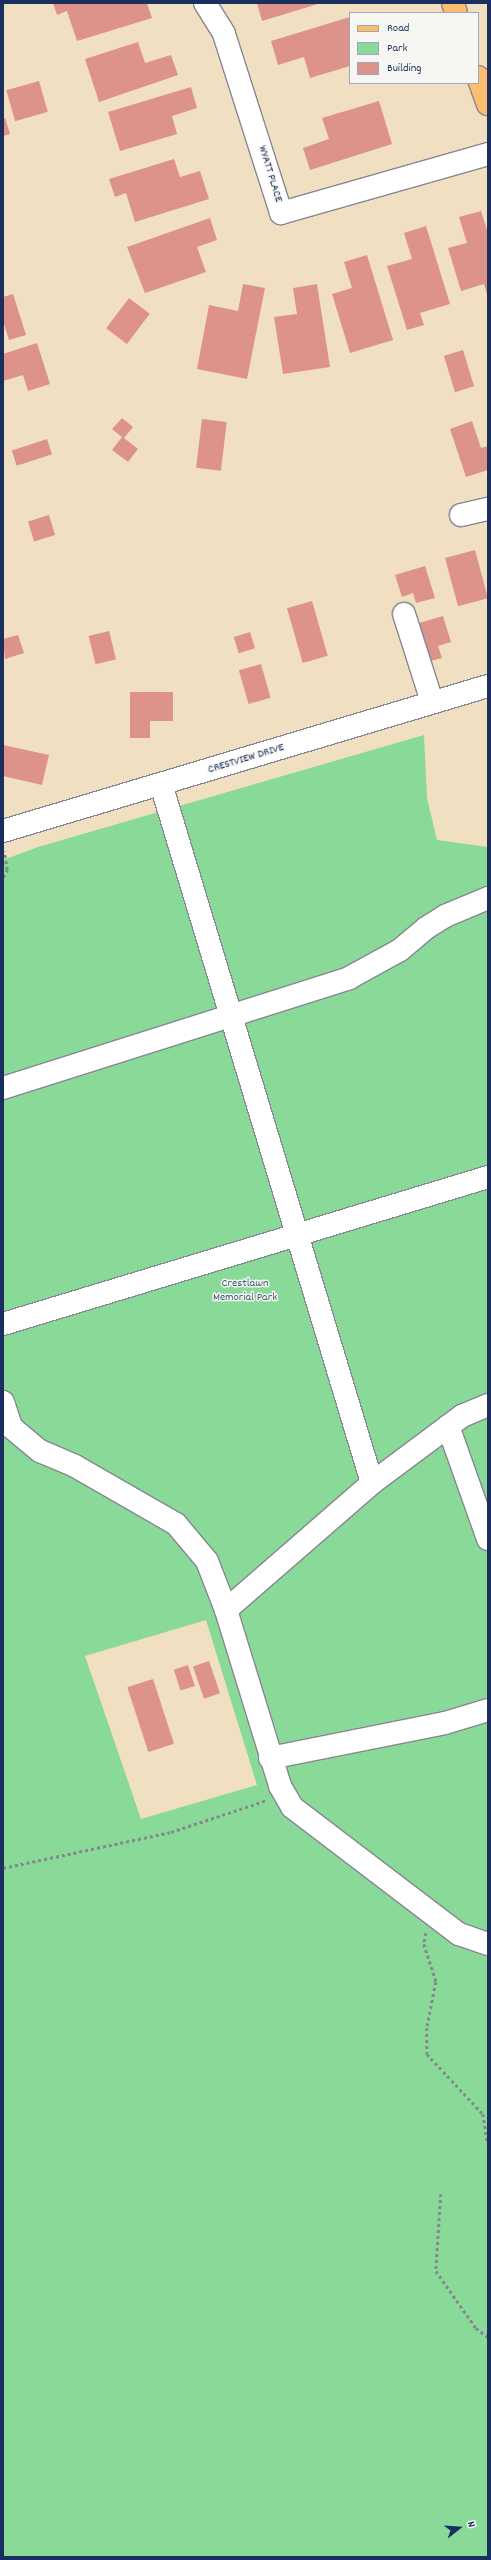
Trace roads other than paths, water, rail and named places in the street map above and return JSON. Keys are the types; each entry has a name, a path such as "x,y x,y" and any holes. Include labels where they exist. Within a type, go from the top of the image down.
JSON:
{"main road":[{"path":"479,80 488,104"}],"street":[{"name":"WYATT PLACE","path":"205,3 224,34 281,213 488,154"},
{"path":"461,515 488,509"},
{"path":"404,614 432,702"},
{"name":"CRESTVIEW DRIVE","path":"3,831 488,686"},
{"path":"162,784 372,1483"},
{"path":"3,1088 232,1017 349,978 400,950 426,928 445,916 488,898"},
{"path":"3,1324 488,1177"},
{"path":"3,1402 11,1427 40,1451 75,1466 176,1524 207,1561 226,1610 270,1758 285,1795 292,1807 459,1934 488,1944"},
{"path":"226,1610 372,1483 448,1426 488,1405"},
{"path":"448,1426 488,1539"},
{"path":"270,1758 445,1723 488,1710"}],"park label":[{"name":"Crestlawn Memorial Park","path":"245,1291"}]}
